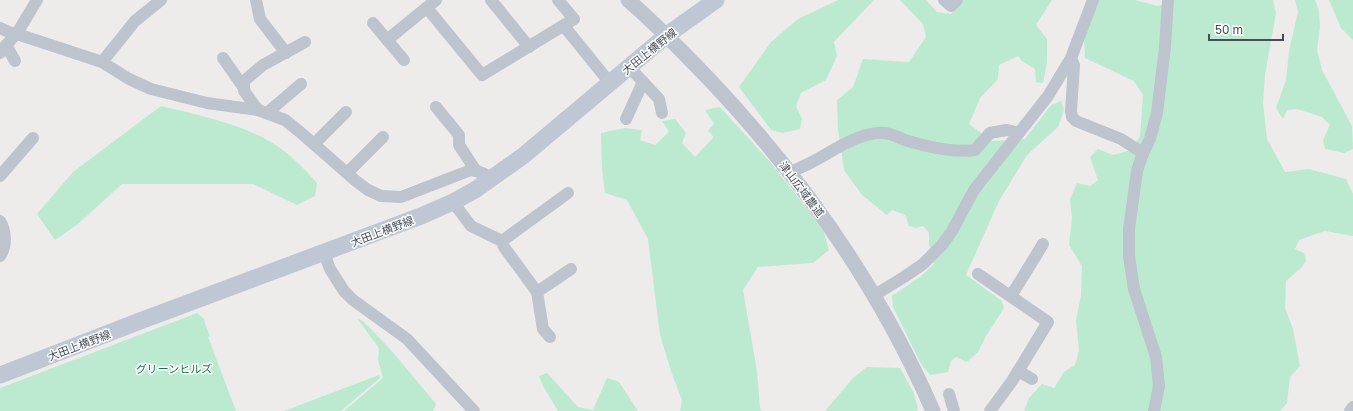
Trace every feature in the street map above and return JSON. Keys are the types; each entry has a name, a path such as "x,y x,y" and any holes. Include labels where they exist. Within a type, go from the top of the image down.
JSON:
{"main road":[{"name":"大田上横野線","path":"0,375 421,216 453,202 491,179 523,156 667,35 716,0"}],"street":[{"path":"14,60 3,49 15,34 37,0"},
{"path":"102,62 135,21 161,0"},
{"path":"256,0 260,18 286,53"},
{"path":"491,0 529,47"},
{"path":"387,40 432,4 482,76 574,19 558,0"},
{"name":"津山広域農道","path":"628,0 667,35 728,99 790,172 837,238 874,296 906,354 933,411"},
{"path":"944,0 951,6 956,0"},
{"path":"874,296 923,264 952,231 974,190 1048,96 1071,58 1093,0"},
{"path":"1154,411 1159,386 1156,357 1134,289 1129,256 1129,229 1137,171 1143,153 1150,139 1157,113 1165,47 1168,0"},
{"path":"373,23 404,60"},
{"path":"564,26 610,83"},
{"path":"0,28 102,62 129,79 151,89 207,103 263,112 285,120 356,181 374,194 394,198 401,197 471,170 487,175 491,179"},
{"path":"244,88 244,81 263,65 304,42"},
{"path":"223,58 244,88 244,91 263,112"},
{"path":"1071,58 1074,65 1072,117 1076,121 1121,139 1143,153"},
{"path":"629,66 659,99 662,113"},
{"path":"626,119 643,82"},
{"path":"263,112 301,84"},
{"path":"436,107 459,135 459,145 476,171"},
{"path":"314,144 346,112"},
{"path":"790,172 855,140 877,134 885,133 908,141 944,149 970,151 975,150 990,133 1007,130 1019,133"},
{"path":"347,173 383,137"},
{"path":"0,176 33,138"},
{"path":"502,241 568,193"},
{"path":"453,202 471,226 502,241 504,248 537,292 543,329 550,337"},
{"path":"0,221 5,234 3,251 0,256"},
{"path":"1011,296 1043,244"},
{"path":"324,253 330,268 344,291 353,300 407,339 474,411"},
{"path":"537,292 571,269"},
{"path":"978,274 1048,322 1018,371 990,411"},
{"path":"1018,371 1032,379"},
{"path":"949,394 954,411"},
{"path":"1350,411 1353,407"}],"green space":[{"path":"838,0 874,0 834,42 837,56 826,80 801,93 796,106 802,119 800,129 783,133 771,130 739,87 771,42 798,19"},
{"path":"900,0 926,0 937,12 951,14 964,0 1052,0 1036,25 1047,39 1047,62 1043,83 1036,82 1035,69 1022,61 1018,56 999,65 998,79 980,98 969,124 992,141 1025,139 1051,105 1061,101 1064,110 1058,127 1027,155 999,201 966,275 1002,301 1004,308 986,336 978,352 967,362 956,357 951,361 948,372 930,375 921,364 893,307 892,296 920,277 934,264 929,244 929,233 923,226 916,228 909,226 905,215 892,210 887,215 862,195 844,170 838,130 837,100 853,87 863,59 909,62 926,37 923,24"},
{"path":"1097,0 1135,0 1158,6 1171,2 1172,0 1273,0 1276,13 1265,75 1263,103 1267,139 1285,172 1309,169 1346,179 1353,194 1353,236 1325,231 1299,240 1295,249 1304,253 1306,261 1302,267 1286,281 1285,308 1293,329 1300,366 1290,377 1287,403 1280,411 1024,411 1029,398 1042,384 1054,388 1064,372 1075,365 1079,350 1076,320 1081,296 1082,266 1069,245 1072,218 1070,199 1077,183 1090,186 1098,180 1090,157 1098,149 1113,155 1131,150 1140,136 1143,95 1134,81 1085,58 1084,39"},
{"path":"1295,0 1315,0 1319,11 1320,27 1317,50 1322,70 1352,126 1353,149 1344,153 1325,149 1323,140 1330,125 1322,117 1297,109 1287,110 1283,119 1276,108 1286,80 1289,51 1298,12"},
{"path":"1329,0 1353,0 1353,40 1341,28"},
{"path":"161,106 225,122 256,134 271,142 293,158 317,183 315,196 297,205 253,184 122,184 78,224 55,240 37,214 73,172"},
{"path":"720,107 772,164 807,209 824,232 829,250 813,263 758,267 743,290 757,371 760,408 762,411 680,411 682,400 660,335 648,239 627,200 605,193 602,169 601,133 625,128 642,130 640,140 655,145 669,132 662,121 675,119 686,133 682,143 695,157 714,137 708,131 714,124 705,110"},
{"name":"グリーンヒルズ","path":"197,313 205,320 204,321 210,336 208,337 236,411 0,411 0,388"},
{"path":"357,318 364,322 390,349 436,404 433,411 344,411 383,378 378,360 379,348"},
{"path":"867,367 900,368 914,393 918,409 916,411 825,411 854,377"},
{"path":"547,373 578,407 593,410 607,378 619,382 638,411 558,411 543,386 539,376"},
{"path":"379,375 380,378 341,411 284,411"}]}
